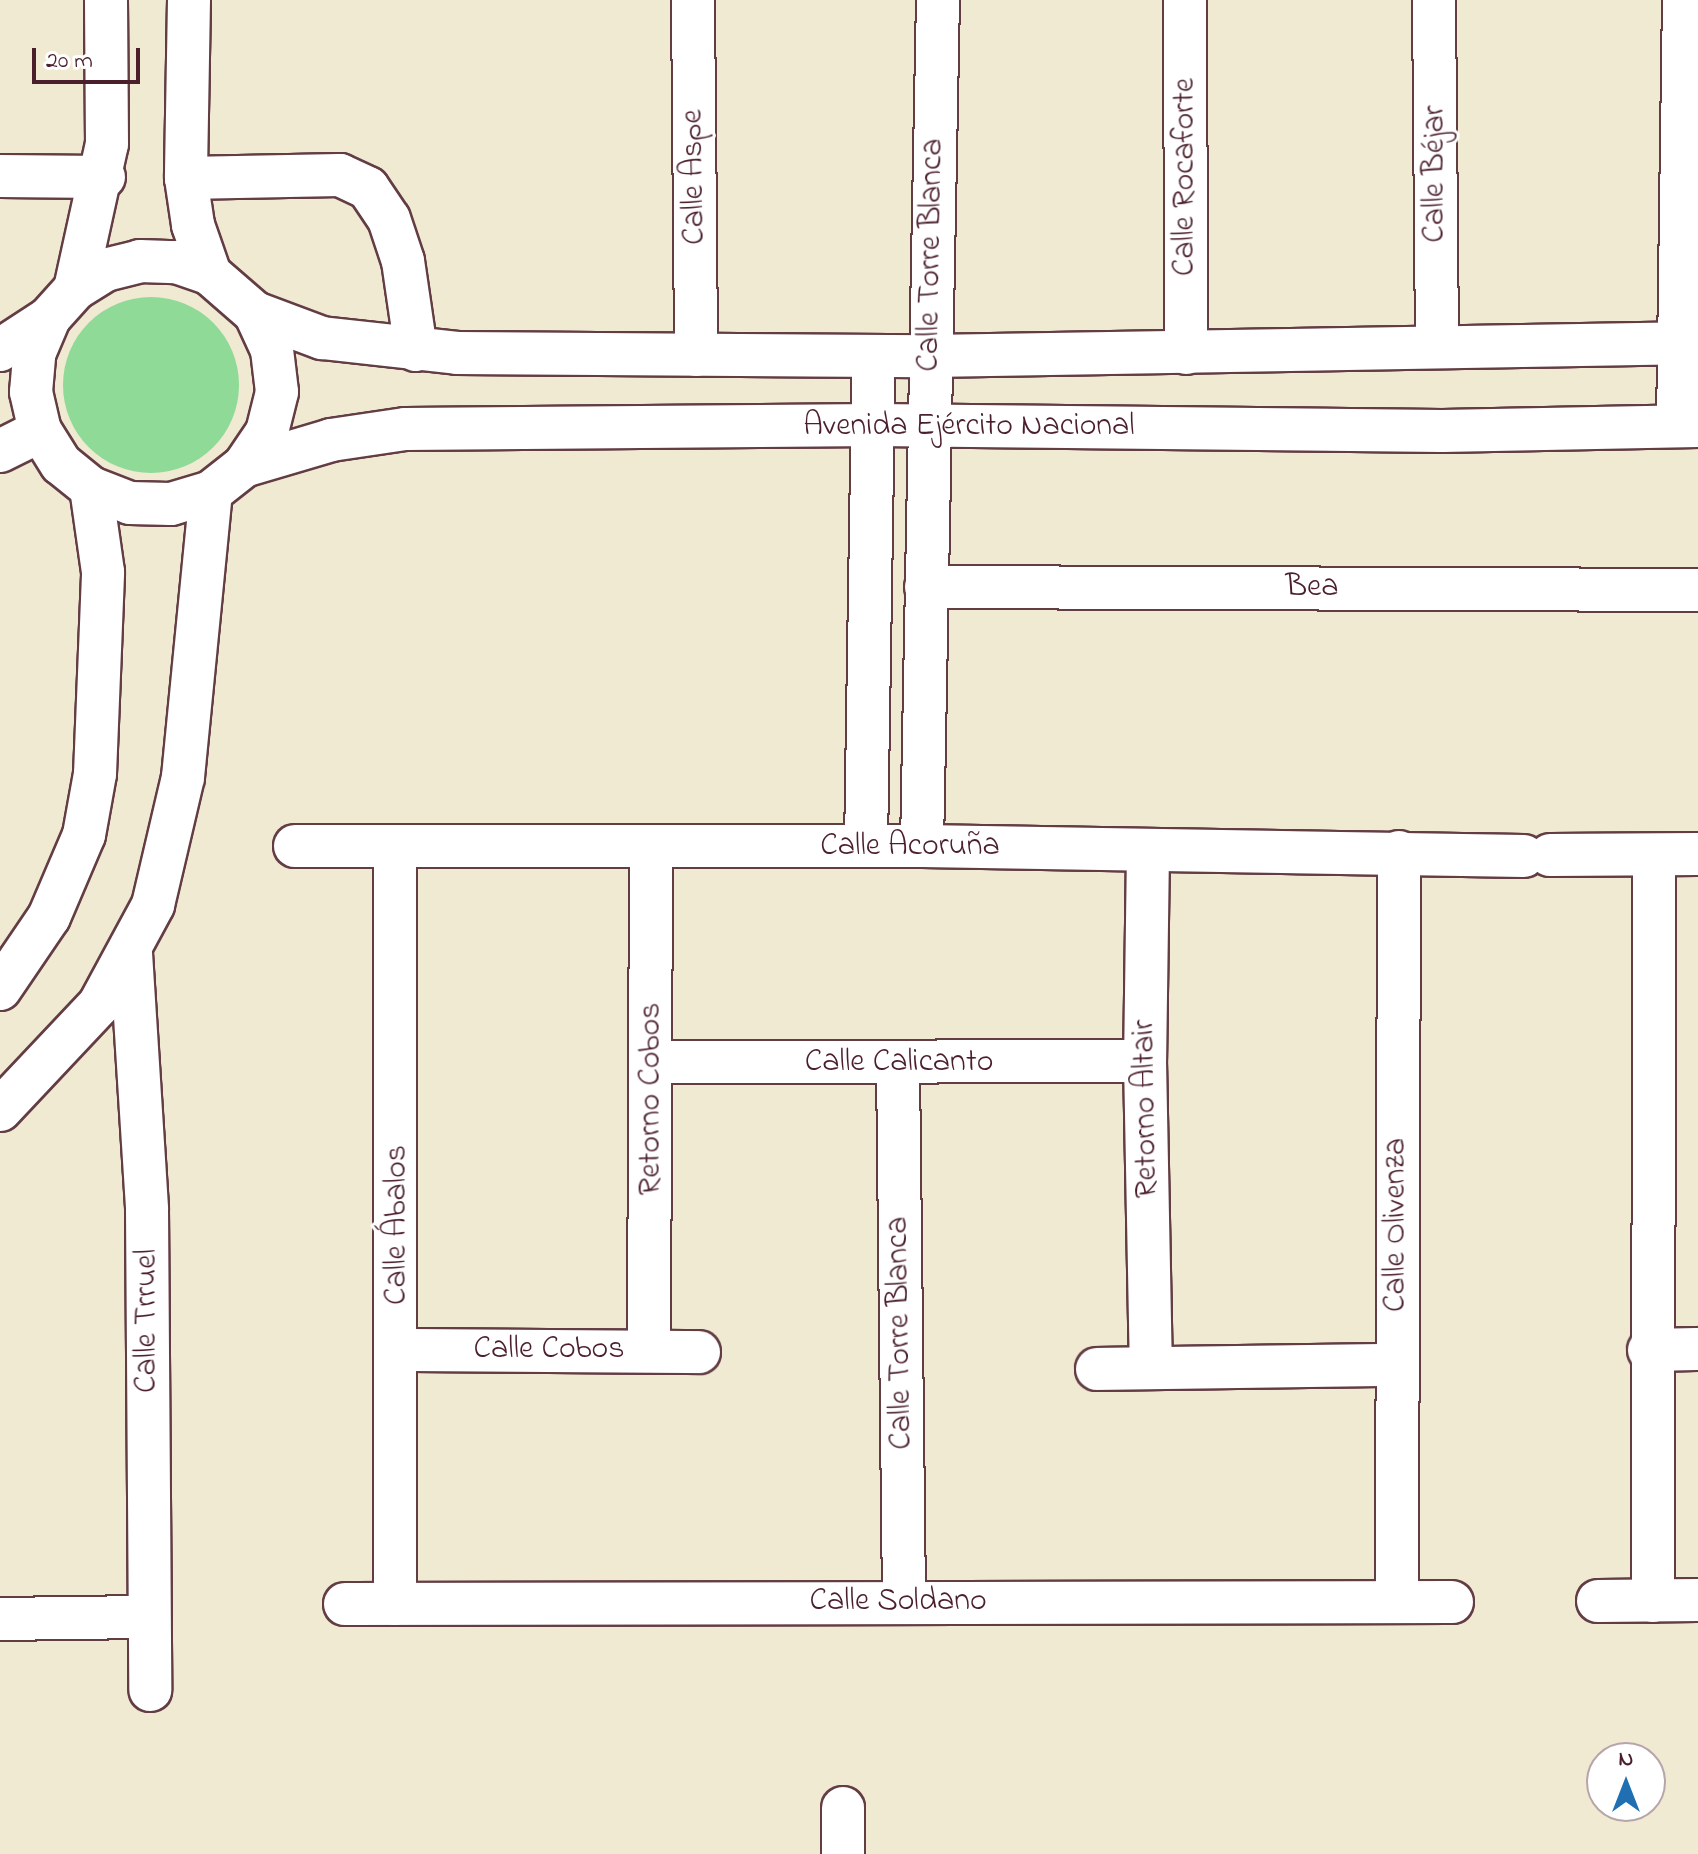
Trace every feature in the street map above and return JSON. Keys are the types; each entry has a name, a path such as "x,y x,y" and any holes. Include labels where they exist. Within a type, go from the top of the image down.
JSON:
{"street":[{"path":"106,0 104,177 62,303 34,354 32,380 40,431 61,464 91,488 130,503 171,504 211,492 244,466 267,432 277,392 272,350 255,313"},
{"path":"189,0 186,178 193,225 210,274"},
{"name":"Calle Aspe","path":"693,0 696,355"},
{"name":"Calle Torre Blanca","path":"922,846 938,0"},
{"name":"Calle Rocaforte","path":"1185,0 1186,353"},
{"name":"Calle Béjar","path":"1434,0 1437,347"},
{"path":"1684,0 1688,426"},
{"path":"186,178 340,175 368,188 389,219 403,261 416,350"},
{"path":"0,176 104,177"},
{"path":"0,350 105,270 140,261 176,262 210,274 255,313 322,338 416,350 930,356 1687,343"},
{"name":"Calle Torre Blanca","path":"866,846 876,425 874,356"},
{"name":"Avenida Ejército Nacional","path":"244,466 331,440 405,429 876,425 1442,431 1688,426"},
{"path":"0,451 40,431"},
{"path":"0,989 49,917 84,835 95,774 103,572 91,488"},
{"path":"0,1110 99,1005 131,953 153,905 183,777 211,492"},
{"name":"Bea","path":"926,587 1698,590"},
{"name":"Calle Acoruña","path":"295,846 651,849 922,846 1537,856 1698,854"},
{"name":"Calle Ábalos","path":"395,846 398,1350 395,1604"},
{"name":"Retorno Cobos","path":"649,1349 653,1062 651,849"},
{"name":"Retorno Altair","path":"1148,851 1145,1061 1151,1368"},
{"name":"Calle Olivenza","path":"1397,1599 1399,852"},
{"path":"1653,1601 1649,1350 1654,855"},
{"name":"Calle Trruel","path":"131,953 147,1210 150,1690"},
{"name":"Calle Calicanto","path":"653,1062 898,1064 1145,1061"},
{"name":"Calle Torre Blanca","path":"898,1064 904,1602"},
{"name":"Calle Cobos","path":"398,1350 649,1349 699,1352"},
{"path":"1649,1350 1698,1349"},
{"path":"1097,1369 1396,1365"},
{"name":"Calle Soldano","path":"345,1604 1397,1599 1452,1602"},
{"path":"1598,1601 1698,1600"},
{"path":"0,1619 149,1617"},
{"path":"843,1808 843,1854"}],"green space":[{"path":"151,297 185,304 213,323 232,351 239,385 232,419 213,447 185,466 151,473 117,466 89,447 70,419 63,385 70,351 89,323 117,304"}]}
